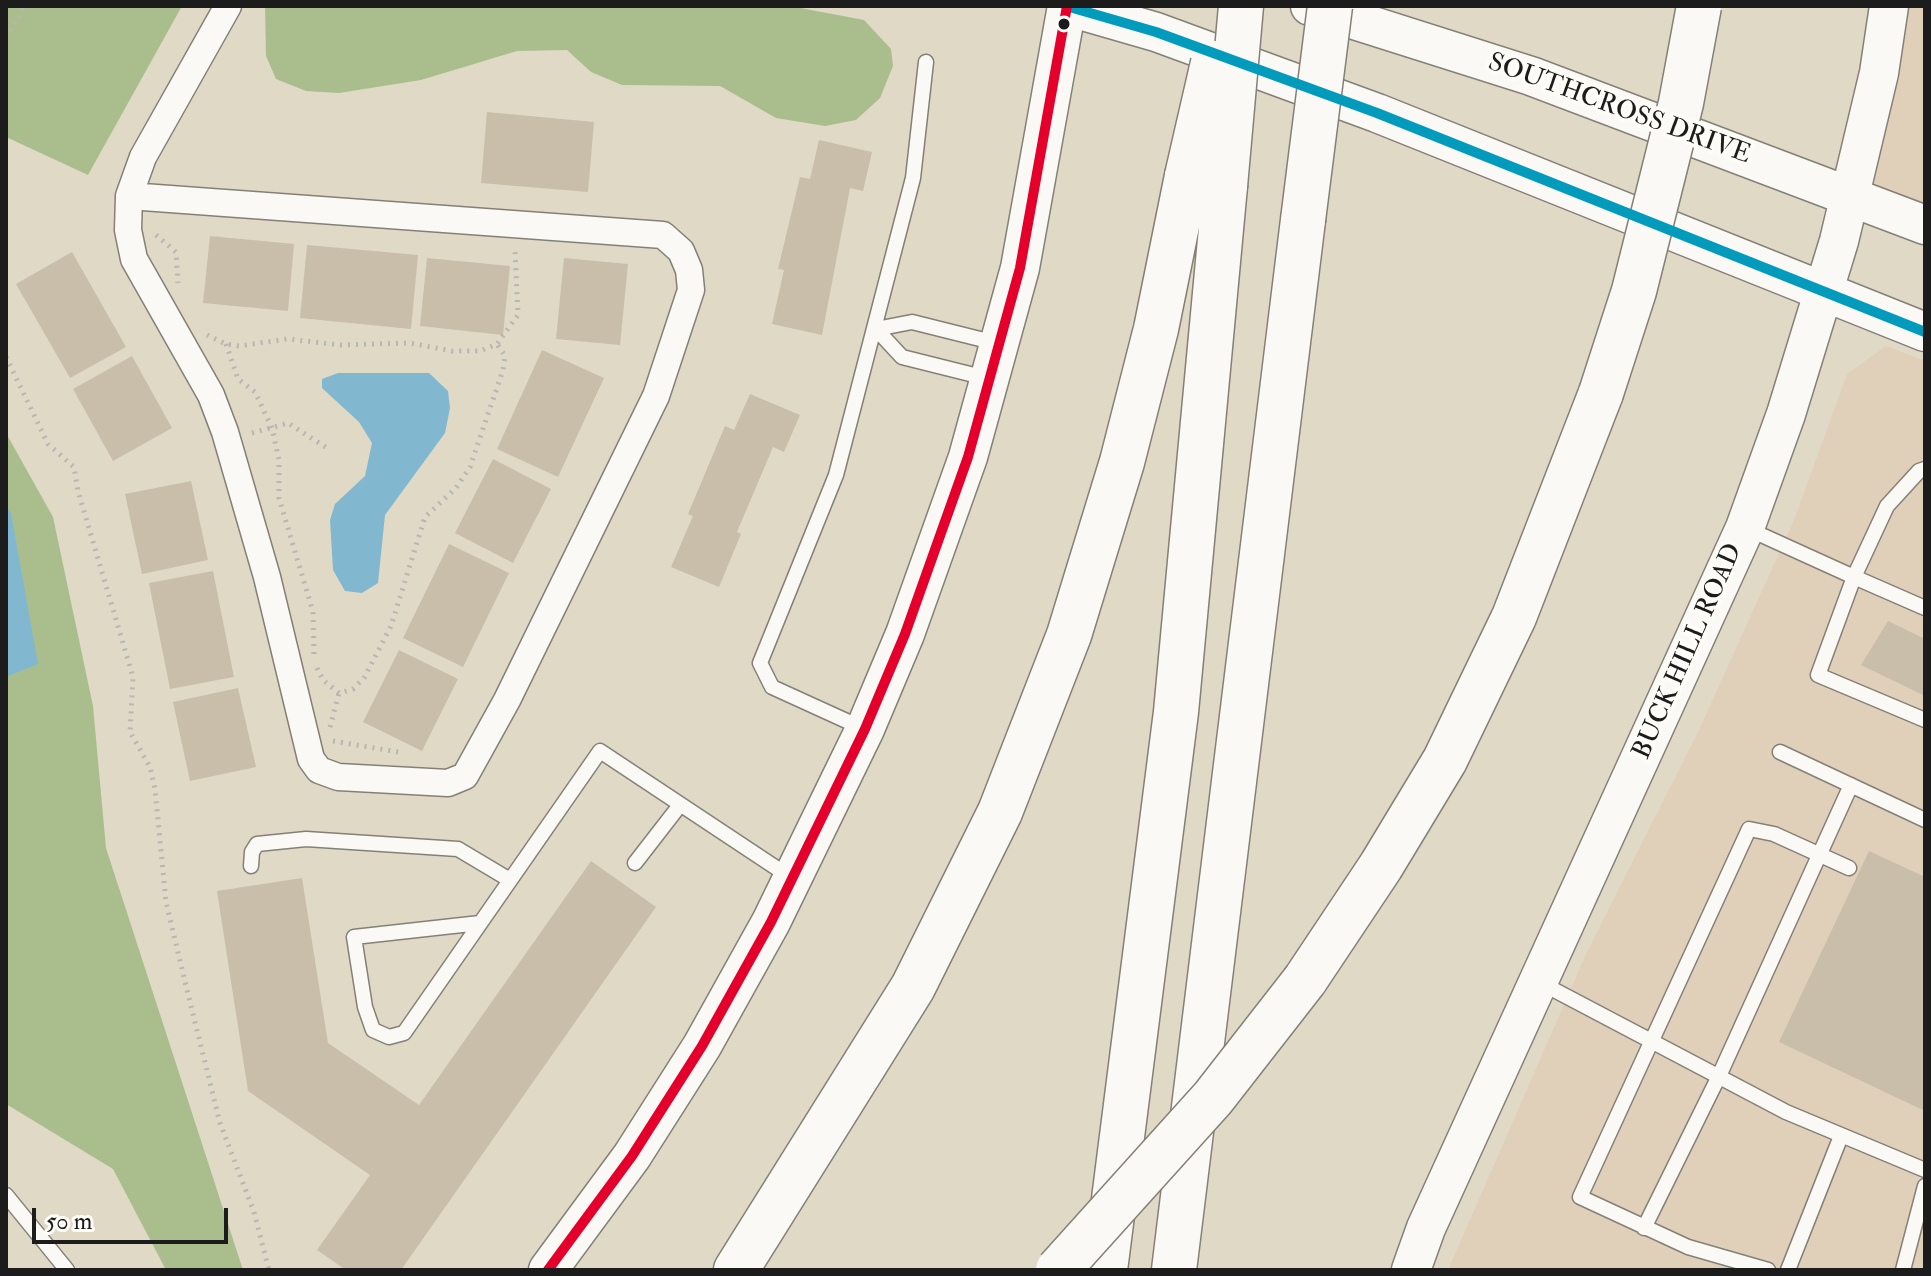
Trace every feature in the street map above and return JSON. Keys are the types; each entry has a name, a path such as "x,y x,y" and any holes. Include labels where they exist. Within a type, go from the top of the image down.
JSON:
{"highway":[{"path":"1105,1270 1176,712 1206,181 1226,6"},
{"path":"736,1270 913,987 1000,812 1069,635 1122,462 1156,329 1206,181 1241,6"},
{"path":"1174,1270 1330,6"},
{"path":"1058,1270 1213,1098 1305,980 1381,866 1445,760 1514,617 1601,393 1634,291 1681,103 1699,6"}],"street":[{"path":"129,196 663,235 681,251 689,270 691,290 656,396 507,700 465,776 448,783 338,777 319,770 308,754 267,577 227,439 211,395 134,259 128,225 129,196 143,157 228,6"},
{"path":"548,1270 632,1156 702,1046 793,879 865,729 943,532 995,362 1042,160 1066,6 1156,32 1377,113 1925,332"},
{"name":"SOUTHCROSS DRIVE","path":"1310,6 1531,76 1925,225"},
{"name":"BUCK HILL ROAD","path":"1411,1270 1426,1228 1745,528 1823,291 1851,195 1879,73 1889,6"}],"lane":[{"path":"865,729 772,687 760,663 836,475 913,178 926,62"},
{"path":"876,329 912,322 995,362"},
{"path":"876,329 902,357 995,362"},
{"path":"1925,469 1919,471 1887,506 1854,577 1818,675 1925,720"},
{"path":"1745,528 1925,608"},
{"path":"480,923 354,937 365,1007 373,1030 389,1037 404,1033 600,751 793,879"},
{"path":"1780,752 1925,820"},
{"path":"1644,1228 1719,1076 1851,785"},
{"path":"635,863 680,805"},
{"path":"1768,1270 1688,1247 1580,1197 1749,829 1774,834 1849,868"},
{"path":"251,866 252,852 257,844 306,839 458,849 510,880"},
{"path":"1539,982 1841,1136 1925,1170"},
{"path":"1788,1270 1841,1136"},
{"path":"1903,1270 1919,1235 1925,1186"},
{"path":"6,1195 67,1270"}],"path":[{"path":"6,38 25,6"},
{"path":"200,331 226,344 320,340 341,345 410,343 452,351 480,351 497,344 518,315 514,270 517,224"},
{"path":"128,225 154,233 176,252 178,286"},
{"path":"226,344 238,379 255,392 272,428 279,460 279,498 313,612 315,663 323,680 339,693"},
{"path":"339,693 353,689 364,678 391,626 425,517 456,488 470,467 503,370 505,356 497,344"},
{"path":"6,357 23,400 48,444 74,467 78,491 133,677 130,732 150,767 155,789 166,902 188,994 220,1123 254,1212 269,1270"},
{"path":"227,439 288,423 327,448"},
{"path":"328,740 339,693"}],"shaded area":[{"path":"1889,6 1925,6 1925,225 1851,195"},
{"path":"1886,346 1925,361 1925,1270 1448,1270 1587,952 1699,730 1794,520 1847,374"}],"green space":[{"path":"6,6 182,6 88,175 6,137"},
{"path":"265,6 790,6 864,20 891,49 893,66 880,98 856,120 825,126 776,118 720,86 622,85 591,72 567,50 517,51 421,80 339,93 306,91 276,79 266,56"},
{"path":"6,433 53,517 93,706 106,848 243,1270 166,1270 113,1169 6,1104"}],"water":[{"path":"338,373 429,373 448,391 450,408 445,433 385,515 378,583 362,593 345,591 333,570 330,520 335,504 365,476 372,443 359,422 322,388 322,379"},
{"path":"6,506 11,513 38,664 6,677"}],"building":[{"path":"487,112 594,122 588,192 481,183"},
{"path":"819,140 872,152 863,191 850,188 822,335 772,324 784,270 778,269 800,177 810,179"},
{"path":"210,236 294,244 288,311 203,303"},
{"path":"307,245 418,255 411,329 300,318"},
{"path":"72,252 126,347 70,378 16,284"},
{"path":"427,258 510,266 503,335 420,326"},
{"path":"564,258 628,264 620,345 556,339"},
{"path":"542,350 604,378 558,477 497,449"},
{"path":"132,356 172,428 113,461 73,389"},
{"path":"750,394 800,415 784,452 773,447 737,532 741,534 719,587 671,567 693,516 688,514 725,426 734,430"},
{"path":"493,459 551,489 513,563 455,533"},
{"path":"191,481 208,560 142,574 125,494"},
{"path":"449,544 509,573 463,667 403,638"},
{"path":"213,571 234,677 170,689 149,583"},
{"path":"1888,621 1925,639 1925,696 1861,665"},
{"path":"399,650 458,679 422,751 363,722"},
{"path":"238,688 256,767 190,781 173,702"},
{"path":"1869,851 1925,877 1925,1111 1779,1042"},
{"path":"591,861 656,907 401,1270 346,1270 317,1250 370,1175 248,1091 217,891 302,878 328,1043 419,1105"}],"transit line":[{"path":"1066,6 1156,32 1377,113 1925,332"},
{"path":"548,1270 632,1156 702,1046 771,922 865,729 905,634 968,457 1020,268 1067,6"}]}
